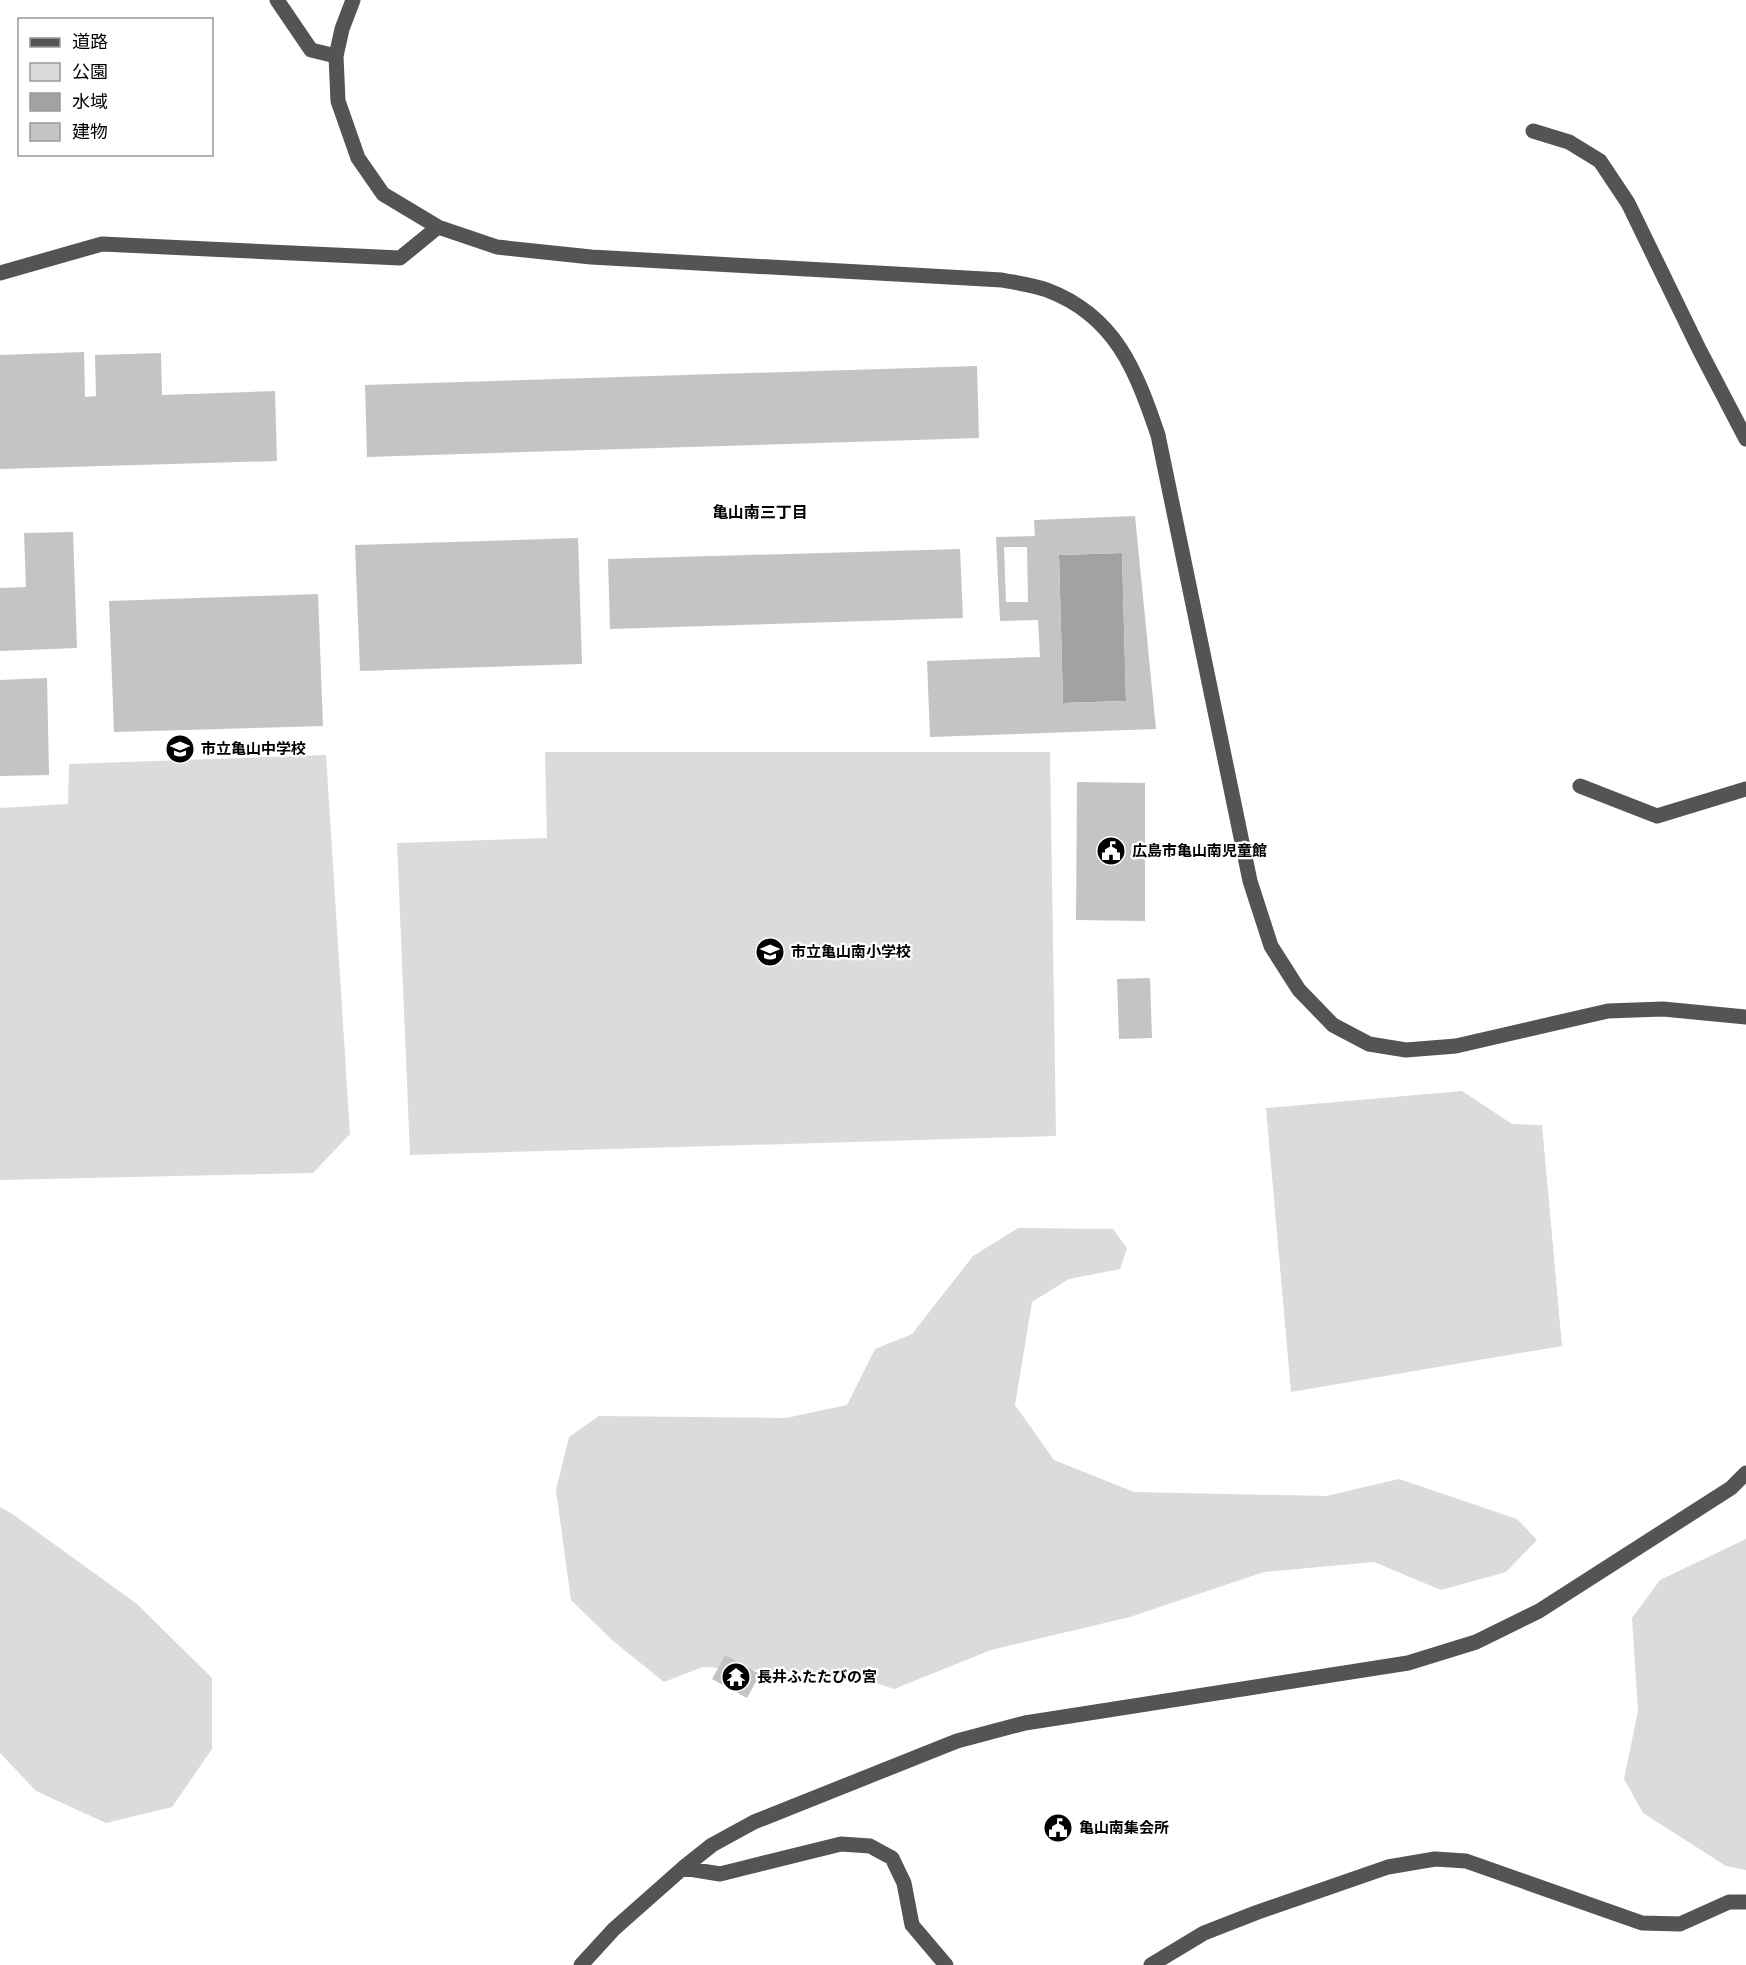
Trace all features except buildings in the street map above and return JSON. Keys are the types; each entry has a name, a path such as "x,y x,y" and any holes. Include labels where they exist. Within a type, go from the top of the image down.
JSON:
{"street":[{"path":"277,0 311,50 336,56"},
{"path":"353,0 342,29 336,56 338,101 358,158 383,194 438,227 497,247 591,257 1002,280 1047,290 1087,310 1119,345 1139,381 1158,435 1250,881 1271,946 1299,990 1333,1025 1369,1044 1406,1050 1456,1046 1608,1011 1663,1009 1746,1017"},
{"path":"1533,131 1569,142 1600,161 1628,203 1746,439"},
{"path":"0,273 102,244 400,258 438,227"},
{"path":"1580,786 1657,816 1746,789"},
{"path":"581,1965 614,1929 683,1868 711,1845 754,1822 957,1742 1025,1723 1408,1663 1476,1642 1539,1611 1731,1488 1746,1473"},
{"path":"683,1868 720,1874 841,1844 870,1846 892,1858 904,1883 912,1925 946,1965"},
{"path":"1151,1965 1204,1933 1258,1912 1388,1867 1435,1859 1466,1861 1642,1923 1680,1924 1729,1902 1746,1902"}],"green space":[{"path":"545,752 1050,752 1056,1136 410,1155 397,843 547,838"},
{"path":"326,755 350,1134 313,1173 0,1180 0,808 68,804 69,764"},
{"path":"1462,1091 1512,1124 1542,1125 1562,1346 1291,1392 1266,1108"},
{"path":"1018,1228 1113,1229 1127,1248 1120,1269 1069,1279 1032,1302 1015,1405 1054,1460 1134,1492 1326,1496 1399,1479 1517,1519 1537,1540 1506,1572 1441,1590 1374,1562 1264,1572 1130,1617 991,1650 894,1689 846,1673 703,1667 664,1682 612,1640 571,1600 556,1490 569,1437 599,1416 786,1418 847,1405 875,1349 912,1334 973,1256"},
{"path":"0,1507 137,1604 212,1678 212,1749 172,1807 106,1823 36,1791 0,1753"},
{"path":"1746,1539 1746,1870 1726,1866 1643,1813 1624,1779 1638,1711 1632,1618 1660,1580"}],"water":[{"path":"1122,553 1126,701 1063,703 1059,555"}],"place":[{"name":"市立亀山中学校","path":"180,749"},
{"name":"広島市亀山南児童館","path":"1111,851"},
{"name":"市立亀山南小学校","path":"770,952"},
{"name":"長井ふたたびの宮","path":"736,1677"},
{"name":"亀山南集会所","path":"1058,1828"}],"district":[{"name":"亀山南三丁目","path":"760,513"}]}
